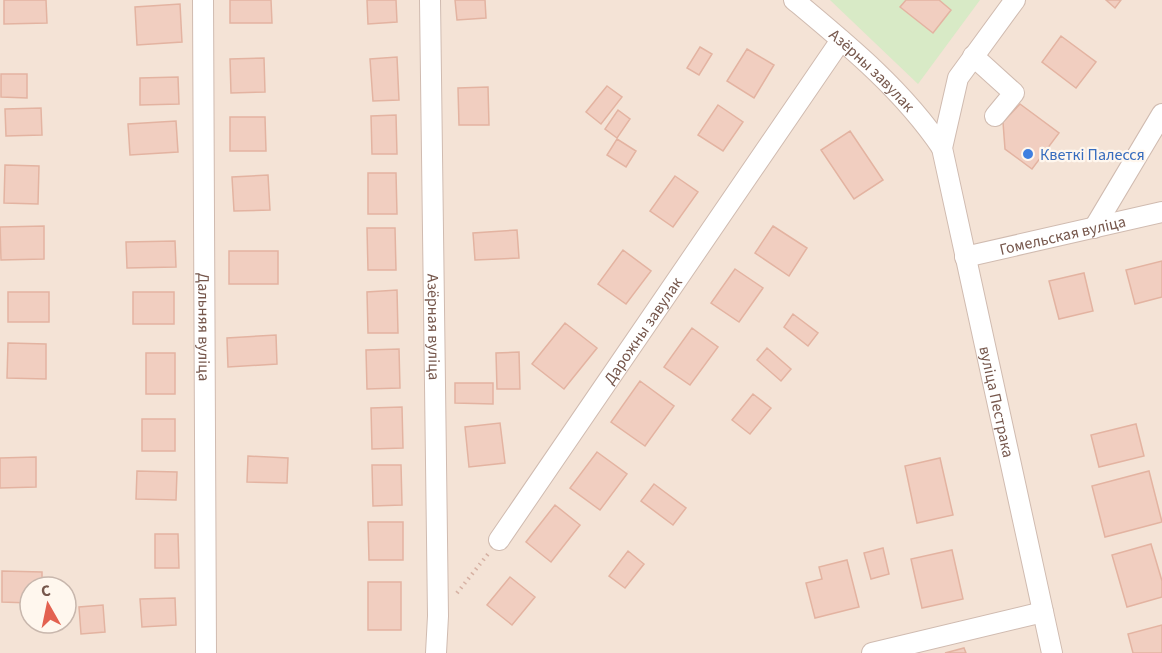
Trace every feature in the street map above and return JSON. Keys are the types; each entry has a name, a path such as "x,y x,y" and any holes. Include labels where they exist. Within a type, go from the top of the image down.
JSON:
{"street":[{"name":"Дальняя вуліца","path":"203,0 206,653"},
{"name":"Азёрная вуліца","path":"430,0 438,616 436,653"},
{"name":"Азёрны завулак","path":"794,0 903,98 925,123 942,148"},
{"path":"942,148 958,78 1015,0"},
{"name":"Дарожны завулак","path":"499,540 841,40"},
{"path":"973,56 1014,93 995,116"},
{"path":"1094,228 1162,114"},
{"name":"вуліца Пестрака","path":"942,148 1052,653"},
{"name":"Гомельская вуліца","path":"965,257 1162,212"},
{"path":"872,653 1043,612"}],"path":[{"path":"438,616 499,540"}],"shaded area":[{"path":"0,0 1162,0 1162,653 0,653"}],"green space":[{"path":"830,0 980,0 918,84"}],"building":[{"path":"4,0 46,0 47,23 4,24"},
{"path":"230,0 271,0 272,23 230,23"},
{"path":"367,0 396,0 397,22 368,24"},
{"path":"455,0 485,0 486,18 457,20"},
{"path":"906,0 939,0 951,10 933,33 900,7"},
{"path":"1106,0 1121,0 1115,8"},
{"path":"180,4 182,42 137,45 135,7"},
{"path":"1061,36 1096,62 1076,88 1042,62"},
{"path":"700,47 712,54 699,75 687,68"},
{"path":"747,49 774,65 754,98 727,81"},
{"path":"397,57 399,100 373,101 370,59"},
{"path":"264,58 265,92 231,93 230,59"},
{"path":"1,74 27,74 27,98 1,97"},
{"path":"178,77 179,104 140,105 140,78"},
{"path":"607,86 622,97 601,124 586,112"},
{"path":"488,87 489,125 459,125 458,88"},
{"path":"1020,104 1059,133 1032,169 1005,149 1003,122"},
{"path":"718,105 743,122 723,151 698,135"},
{"path":"41,108 42,135 6,136 5,109"},
{"path":"618,110 630,119 617,138 605,129"},
{"path":"396,115 397,154 372,154 371,116"},
{"path":"230,117 265,117 266,151 230,151"},
{"path":"176,121 178,152 130,155 128,124"},
{"path":"850,131 883,180 854,199 821,150"},
{"path":"617,139 636,151 626,167 607,155"},
{"path":"5,165 39,166 38,204 4,203"},
{"path":"368,173 396,173 397,214 368,214"},
{"path":"268,175 270,210 234,211 232,177"},
{"path":"675,176 698,192 673,227 650,211"},
{"path":"44,226 44,259 1,260 0,227"},
{"path":"773,226 807,248 789,276 755,253"},
{"path":"367,228 395,228 396,270 368,270"},
{"path":"517,230 519,258 475,260 473,233"},
{"path":"175,241 176,267 127,268 126,242"},
{"path":"623,250 651,271 626,304 598,284"},
{"path":"229,251 278,251 278,284 229,284"},
{"path":"1162,261 1162,297 1135,304 1126,270"},
{"path":"735,269 763,288 739,322 711,303"},
{"path":"1084,273 1093,311 1059,319 1049,281"},
{"path":"397,290 398,333 368,333 367,292"},
{"path":"8,292 49,292 49,322 8,322"},
{"path":"133,292 174,292 174,324 133,324"},
{"path":"793,314 818,333 808,346 784,327"},
{"path":"565,323 597,348 564,389 532,364"},
{"path":"692,328 718,347 690,385 664,367"},
{"path":"276,335 277,364 228,367 227,338"},
{"path":"8,343 46,344 46,379 7,378"},
{"path":"767,348 791,369 781,381 757,360"},
{"path":"399,349 400,388 367,389 366,350"},
{"path":"519,352 520,389 497,389 496,353"},
{"path":"146,353 175,353 175,394 146,394"},
{"path":"640,381 674,406 645,446 611,422"},
{"path":"455,383 493,383 493,404 455,403"},
{"path":"753,394 771,408 750,434 732,420"},
{"path":"402,407 403,448 372,449 371,408"},
{"path":"142,419 175,419 175,451 142,451"},
{"path":"500,423 505,463 469,467 465,427"},
{"path":"1136,424 1144,456 1099,467 1091,435"},
{"path":"597,452 627,474 600,510 570,488"},
{"path":"248,456 288,458 287,483 247,482"},
{"path":"36,457 36,487 0,488 0,458"},
{"path":"940,458 953,515 917,523 905,466"},
{"path":"372,465 401,465 402,505 373,506"},
{"path":"137,471 177,472 176,500 136,499"},
{"path":"1149,471 1162,522 1105,537 1092,486"},
{"path":"654,484 686,508 673,525 641,501"},
{"path":"555,505 580,525 551,562 526,542"},
{"path":"368,522 403,522 403,560 369,560"},
{"path":"155,534 178,534 179,568 155,568"},
{"path":"1151,544 1162,581 1162,597 1127,607 1112,555"},
{"path":"883,548 889,574 871,579 864,553"},
{"path":"952,550 963,599 922,608 911,559"},
{"path":"628,551 644,564 625,588 609,576"},
{"path":"847,560 859,607 815,618 806,583 822,579 819,567"},
{"path":"2,571 42,572 42,575 18,575 18,603 2,602"},
{"path":"510,577 535,597 512,625 487,605"},
{"path":"368,582 401,582 401,630 368,630"},
{"path":"175,598 176,625 142,627 140,599"},
{"path":"103,605 105,632 81,634 79,607"},
{"path":"1162,625 1162,653 1133,653 1128,634"},
{"path":"964,648 966,653 945,653"}],"place":[{"name":"Кветкі Палесся","path":"1028,154"}]}
